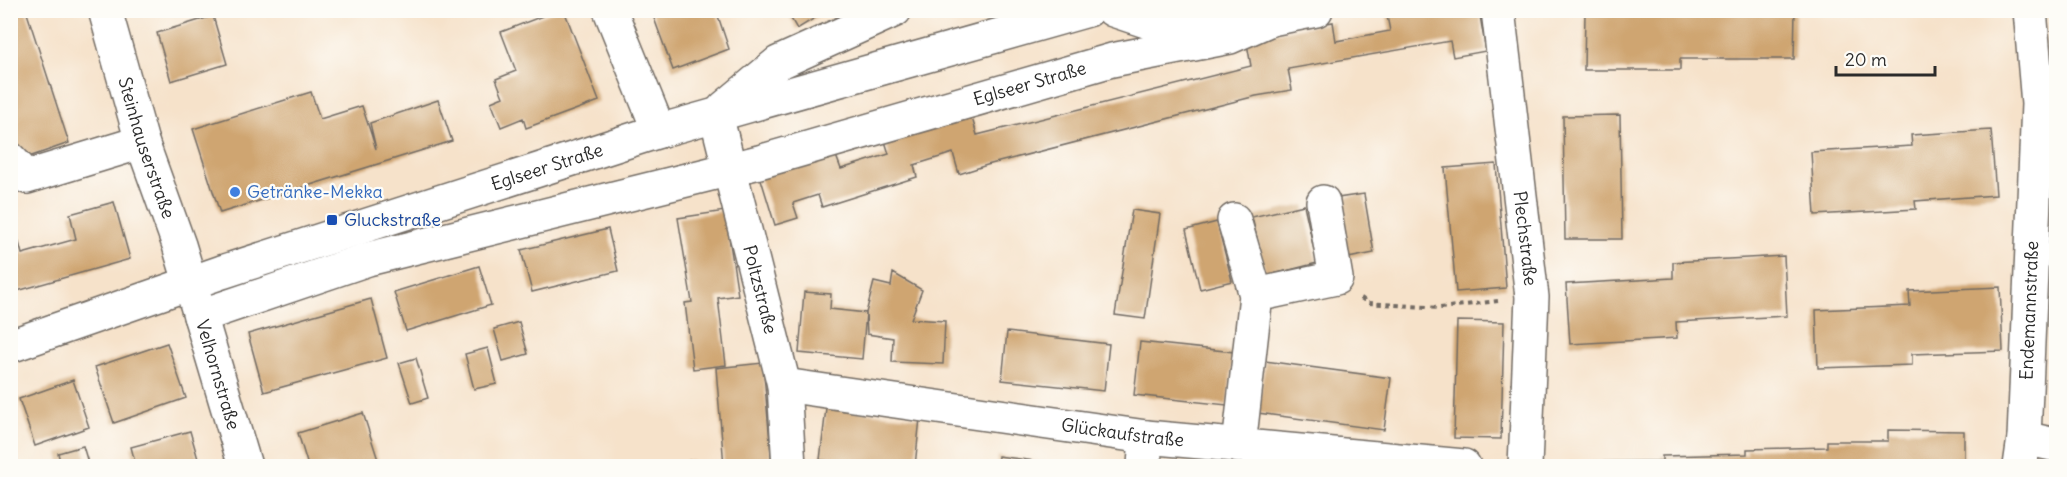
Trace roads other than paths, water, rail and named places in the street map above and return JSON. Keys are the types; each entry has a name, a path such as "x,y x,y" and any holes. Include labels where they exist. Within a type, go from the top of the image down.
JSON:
{"street":[{"name":"Steinhauserstraße","path":"105,10 142,142 179,244 190,283"},
{"path":"610,10 659,131"},
{"path":"716,115 778,63 896,10"},
{"name":"Eglseer Straße","path":"10,346 190,283 659,131 1088,10"},
{"name":"Eglseer Straße","path":"1113,10 1152,23 1271,20"},
{"name":"Eglseer Straße","path":"200,316 368,259 759,162 1112,60 1230,37 1271,20 1316,10"},
{"name":"Plechstraße","path":"1498,10 1532,297 1525,466"},
{"name":"Endemannstraße","path":"2022,452 2047,104 2030,10"},
{"name":"Poltzstraße","path":"716,115 784,385 789,466"},
{"path":"10,159 27,177 142,142"},
{"path":"1256,295 1336,278 1323,202"},
{"path":"1234,220 1256,295 1239,446"},
{"name":"Velhornstraße","path":"190,283 245,466"},
{"name":"Glückaufstraße","path":"784,385 1145,452 1239,446 1464,466"},
{"path":"2022,452 2056,445"}],"place":[{"name":"Getränke-Mekka","path":"235,192"},
{"name":"Gluckstraße","path":"332,220"}]}
